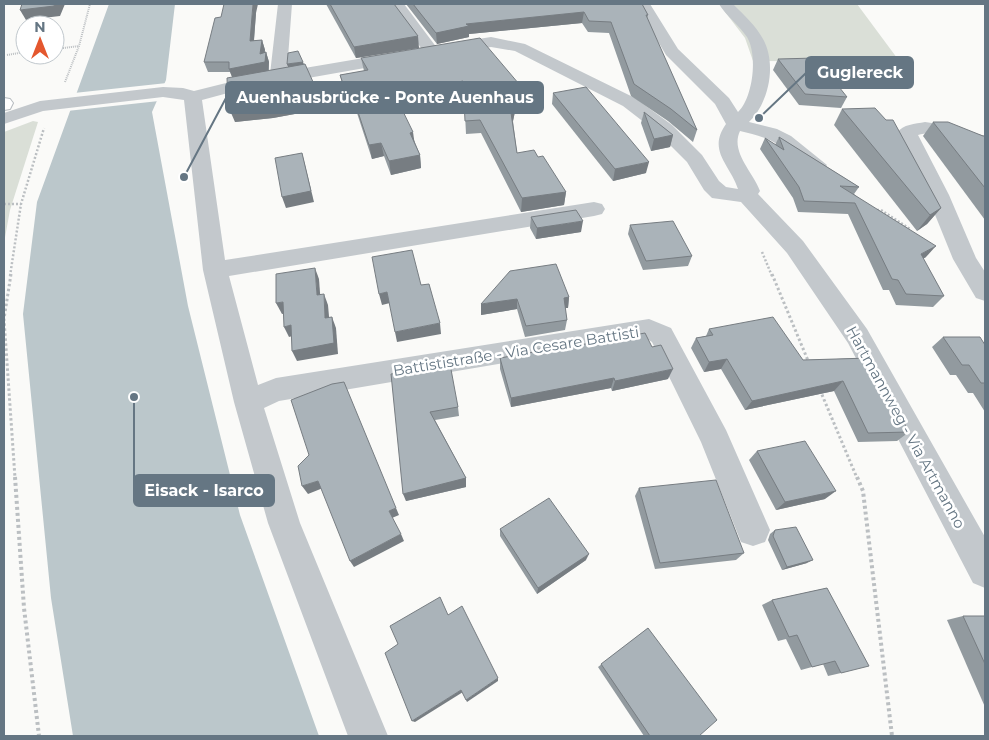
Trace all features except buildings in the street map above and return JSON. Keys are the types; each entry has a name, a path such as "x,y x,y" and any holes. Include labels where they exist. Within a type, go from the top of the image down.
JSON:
{"street":[{"path":"278,79 285,4"},
{"path":"397,4 432,52"},
{"path":"643,4 672,52 723,102 735,124 770,133 784,140 817,164"},
{"path":"192,98 238,85 491,42 519,47 629,102 665,129 689,153 720,193 738,196 746,194 749,190 729,152 727,142 729,132 735,124 752,109 761,80 761,64 757,42 726,4"},
{"path":"4,119 43,114 60,104 164,92 183,93 192,98 195,104 197,134 215,270 248,402 284,523 368,736"},
{"path":"4,99 43,114"},
{"path":"985,143 933,128 915,128 906,133 938,195 965,259 985,292"},
{"name":"Hartmannweg - Via Artmanno","path":"746,194 795,247 858,336 985,571"},
{"path":"215,270 594,209"},
{"name":"Battististraße - Via Cesare Battisti","path":"248,402 276,390 649,329 662,335 715,439 753,530"}],"path":[{"path":"63,86 79,46 90,4"},
{"path":"65,48 79,46"},
{"path":"7,54 15,53"},
{"path":"39,736 24,608 4,319 21,204 43,114"},
{"path":"4,204 21,204"},
{"path":"873,210 881,210 910,230"},
{"path":"758,244 813,372"},
{"path":"817,381 863,491 892,736"}],"shaded area":[{"path":"109,4 175,4 166,80 152,112 188,306 240,515 319,736 73,736 51,598 23,314 37,202"},
{"path":"719,4 857,4 900,62 753,61 745,38"},
{"path":"33,121 38,122 10,210 4,243 4,132"}],"pier":[{"path":"167,83 159,101 67,111 74,93"}],"place":[{"name":"Guglereck","path":"759,118"},
{"name":"Auenhausbrücke - Ponte Auenhaus","path":"184,177"},
{"name":"Eisack - Isarco","path":"134,397"}]}
